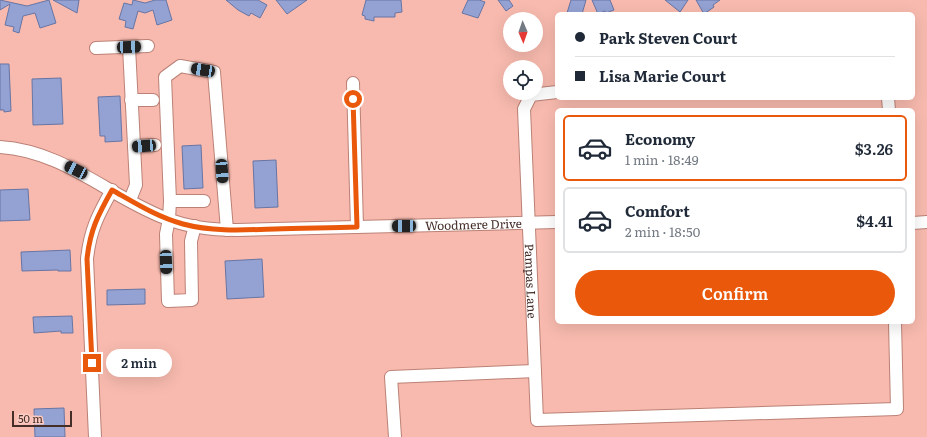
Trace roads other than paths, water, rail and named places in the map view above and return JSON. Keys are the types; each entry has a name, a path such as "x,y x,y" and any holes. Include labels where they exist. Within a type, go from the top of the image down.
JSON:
{"street":[{"path":"96,48 148,46"},
{"path":"129,47 136,185 130,200"},
{"path":"195,226 191,241 192,300 168,301 166,234 169,220 170,201 165,78 180,66 214,72 227,230"},
{"path":"353,83 357,227"},
{"name":"Pampas Lane","path":"555,92 531,95 524,109 537,420 897,409 895,324"},
{"path":"131,100 153,100"},
{"path":"134,146 155,145"},
{"name":"Woodmere Drive","path":"0,147 27,151 59,161 150,211 169,220 195,226 227,230 555,222"},
{"path":"95,437 87,259 92,230 97,216 112,190"},
{"path":"170,201 204,201"},
{"path":"915,222 927,222"},
{"path":"395,437 391,377 535,371"}]}
